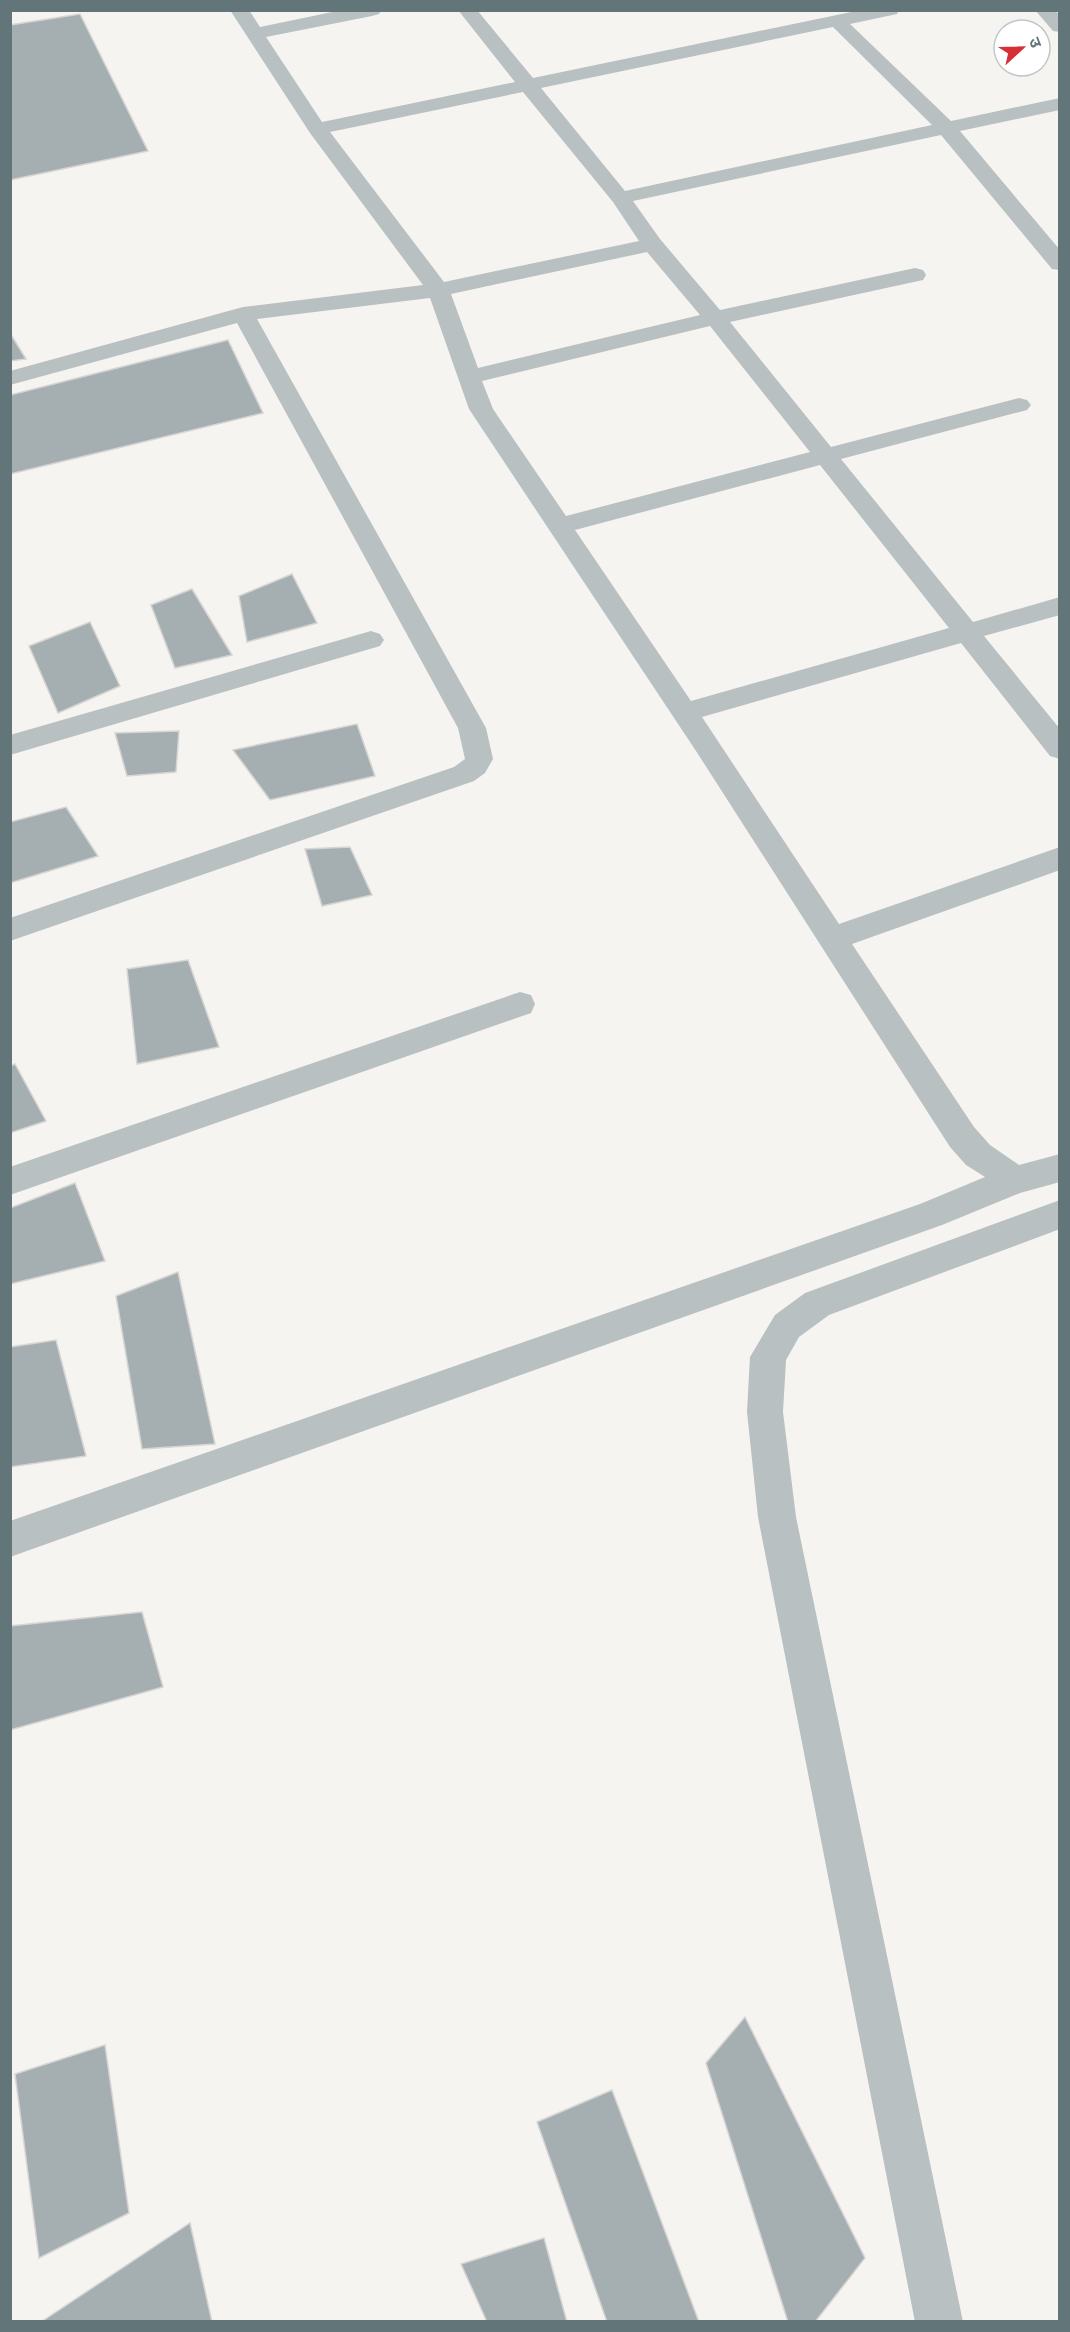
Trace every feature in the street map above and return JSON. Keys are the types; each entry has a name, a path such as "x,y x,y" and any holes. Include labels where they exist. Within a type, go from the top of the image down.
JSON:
{"street":[{"path":"239,10 317,129 438,290 481,409 685,712 962,1137 978,1155 1015,1180"},
{"path":"255,34 372,10"},
{"path":"467,10 530,85 620,198 652,244 716,318 1059,749"},
{"path":"317,129 890,10"},
{"path":"1044,10 1059,27"},
{"path":"837,21 946,128 1059,264"},
{"path":"620,198 1059,104"},
{"path":"10,378 243,314 438,290 652,244"},
{"path":"469,377 716,318 915,275"},
{"path":"10,930 464,774 475,766 479,759 472,728 243,314"},
{"path":"558,526 1019,405"},
{"path":"685,712 1059,606"},
{"path":"10,745 371,640"},
{"path":"834,938 1059,858"},
{"path":"10,1181 520,1004"},
{"path":"10,1539 930,1215 1015,1180 1059,1170"},
{"path":"939,2322 777,1517 765,1412 768,1357 787,1326 818,1304 1059,1214"}],"building":[{"path":"80,14 148,151 10,180 10,25"},
{"path":"10,333 26,359 10,361"},
{"path":"228,340 263,413 10,474 10,395"},
{"path":"292,574 317,623 247,642 239,596"},
{"path":"192,589 232,655 175,668 151,605"},
{"path":"90,622 120,686 58,713 29,646"},
{"path":"357,724 375,776 270,800 233,750"},
{"path":"179,731 176,772 127,776 115,733"},
{"path":"66,807 98,856 10,883 10,822"},
{"path":"350,847 372,895 322,906 305,849"},
{"path":"188,960 219,1047 137,1064 127,969"},
{"path":"15,1064 46,1121 10,1133 10,1066"},
{"path":"75,1183 105,1261 10,1284 10,1208"},
{"path":"178,1272 215,1444 142,1449 116,1296"},
{"path":"56,1340 86,1456 10,1467 10,1347"},
{"path":"142,1612 163,1687 10,1730 10,1626"},
{"path":"745,2017 865,2258 815,2322 788,2322 706,2063"},
{"path":"105,2045 129,2213 39,2258 15,2074"},
{"path":"612,2090 699,2322 607,2322 537,2122"},
{"path":"190,2223 212,2322 41,2322"},
{"path":"544,2238 567,2322 487,2322 461,2264"}]}
